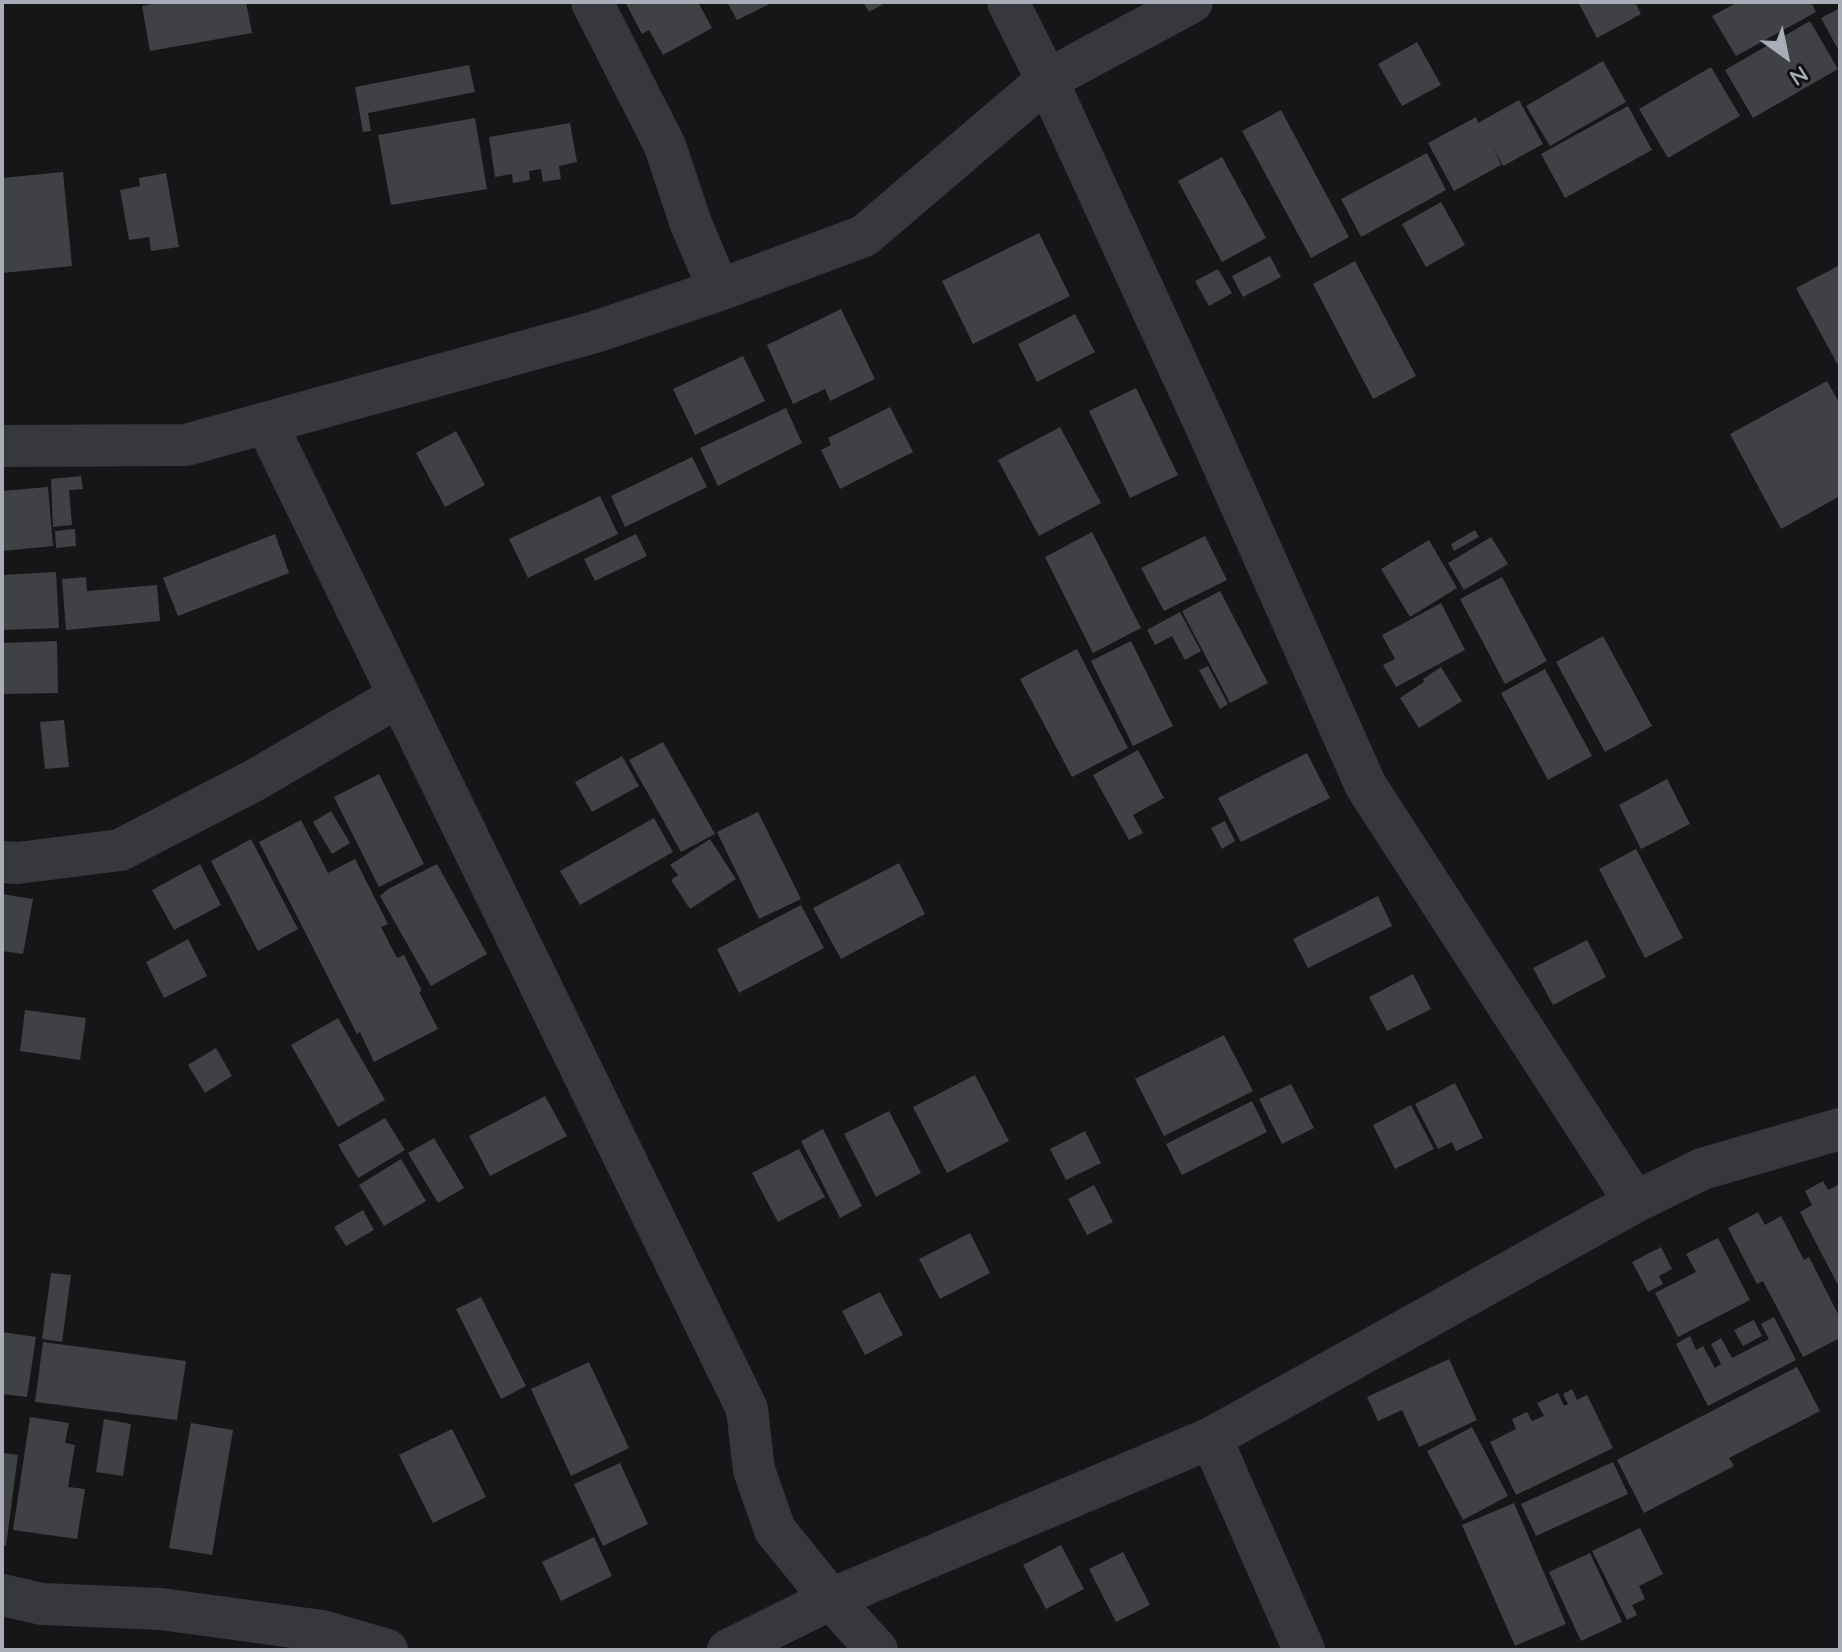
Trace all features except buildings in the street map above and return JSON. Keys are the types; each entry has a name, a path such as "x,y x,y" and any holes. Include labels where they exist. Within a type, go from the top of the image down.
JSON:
{"street":[{"path":"592,2 665,146 691,224 719,290"},
{"path":"1008,2 1203,419 1366,786 1635,1202"},
{"path":"2,446 186,445 595,332 864,236 1047,80 1192,2"},
{"path":"266,423 747,1409 754,1470 775,1530 877,1650"},
{"path":"2,862 18,863 120,850 255,780 399,696"},
{"path":"728,1650 831,1599 1211,1438 1635,1202 1702,1169 1840,1129"},
{"path":"1211,1438 1304,1650"},
{"path":"2,1595 42,1604 161,1609 322,1631 387,1650"}]}
